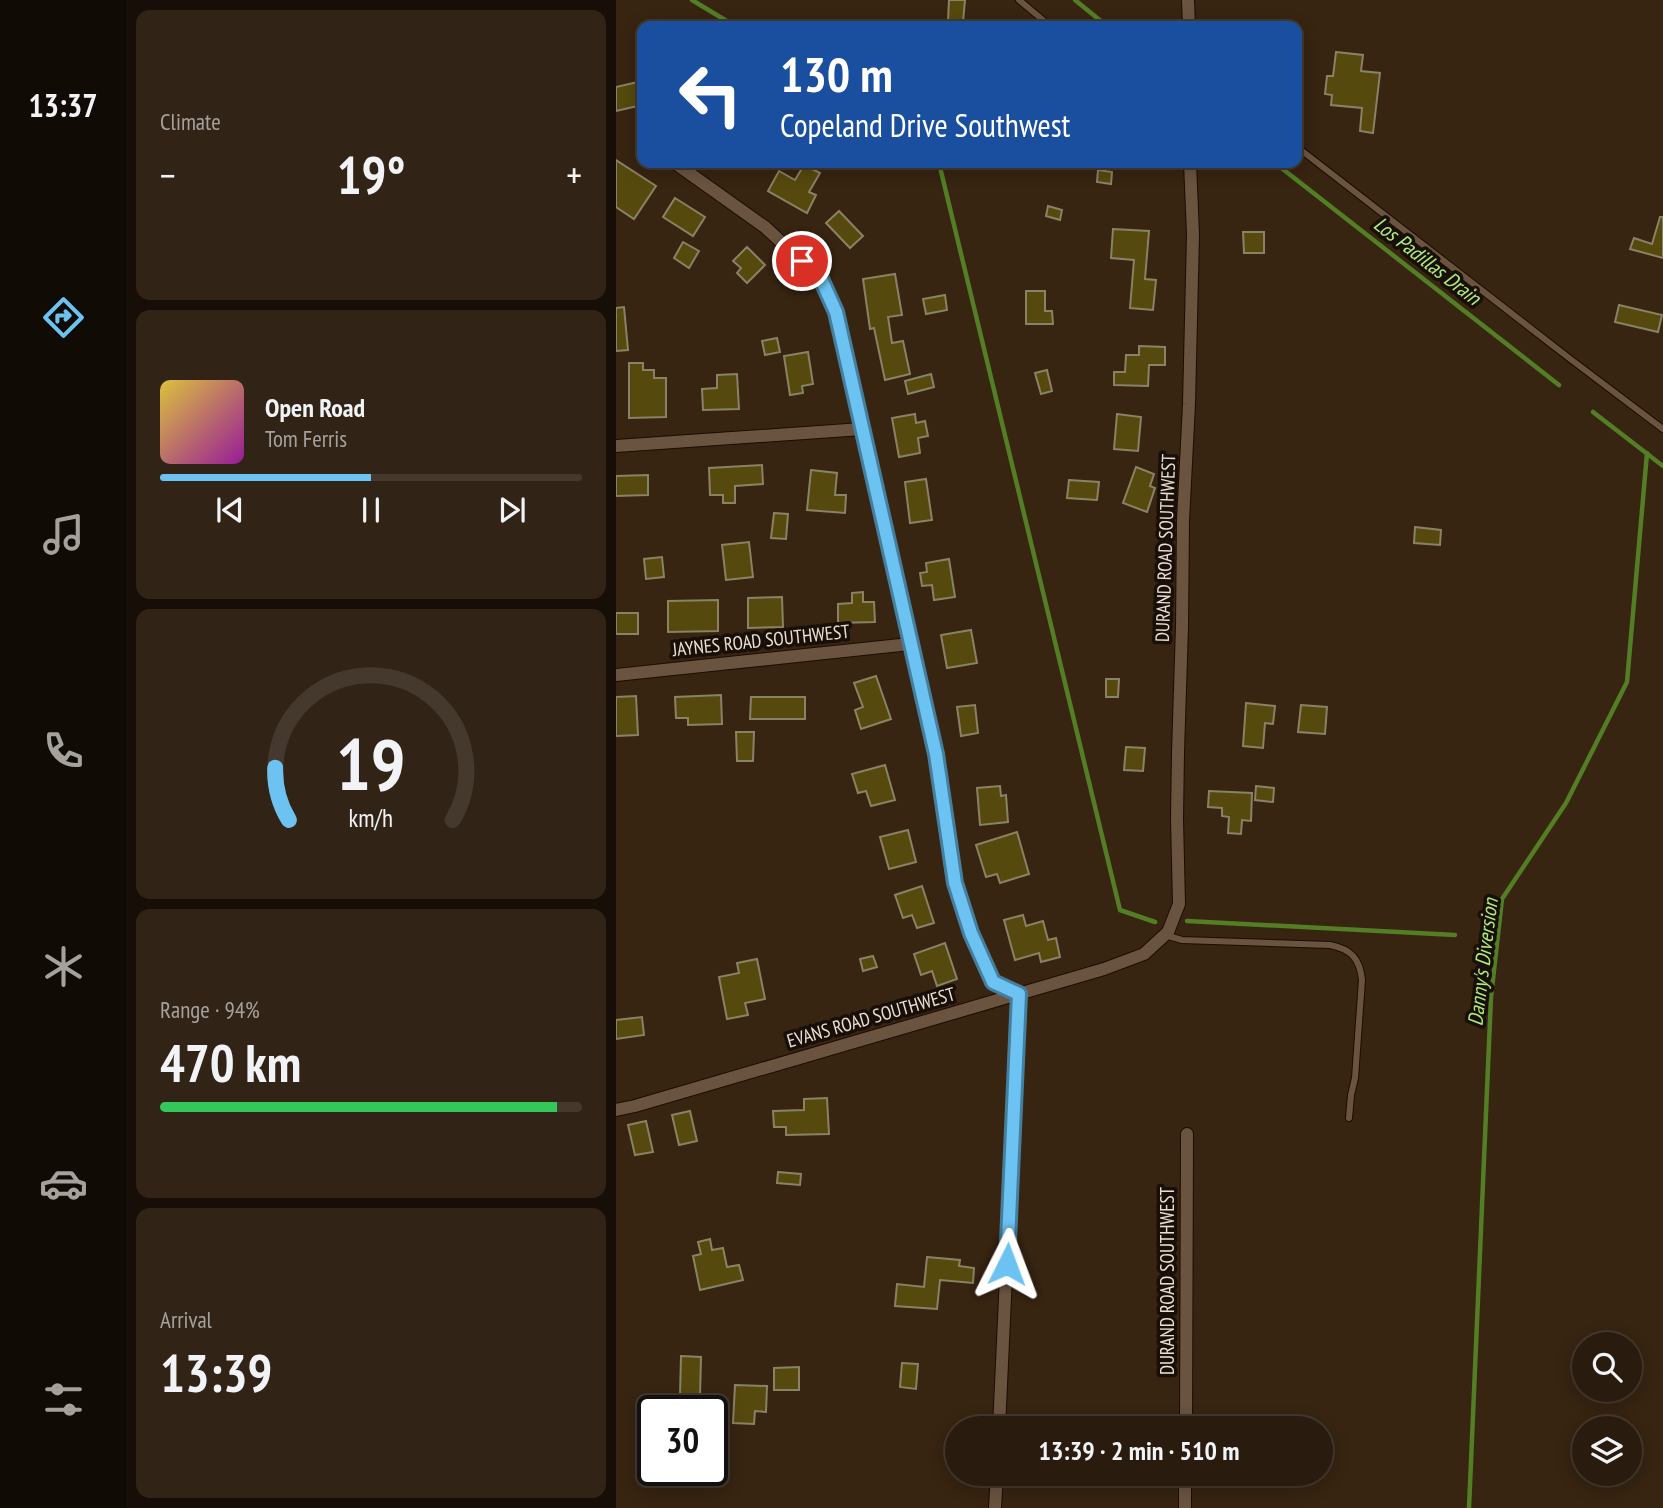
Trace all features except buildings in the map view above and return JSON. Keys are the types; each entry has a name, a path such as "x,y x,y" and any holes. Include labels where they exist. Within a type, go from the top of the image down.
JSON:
{"street":[{"path":"1188,0 1188,21"},
{"path":"682,168 765,226 821,279 836,312 936,754 955,883 993,982 1019,994 1000,1416"},
{"name":"DURAND ROAD SOUTHWEST","path":"1167,934 1179,904 1178,752 1193,234 1190,168"},
{"path":"616,446 862,429"},
{"name":"JAYNES ROAD SOUTHWEST","path":"616,675 910,644"},
{"name":"EVANS ROAD SOUTHWEST","path":"616,1110 1104,969 1144,954 1167,934"},
{"name":"DURAND ROAD SOUTHWEST","path":"1186,1416 1187,1134"},
{"path":"995,1508 996,1486"},
{"path":"1185,1486 1185,1508"}],"lane":[{"path":"1019,0 1044,21"},
{"path":"1302,151 1663,429"},
{"path":"1167,934 1182,940 1330,944 1341,947 1352,955 1361,965 1363,980 1349,1118"}],"waterway":[{"path":"692,0 727,21"},
{"name":"Los Padillas Drain","path":"1075,0 1101,21"},
{"path":"940,168 1120,910 1155,922"},
{"name":"Los Padillas Drain","path":"1281,168 1559,385"},
{"path":"1593,412 1663,466"},
{"name":"Danny's Diversion","path":"1469,1508 1491,997 1502,899 1566,803 1627,682 1647,453"},
{"path":"1187,921 1455,935"}],"route":[{"path":"802,261 821,279 836,312 936,754 955,883 971,933 993,982 1019,994 1007,1264"}]}
